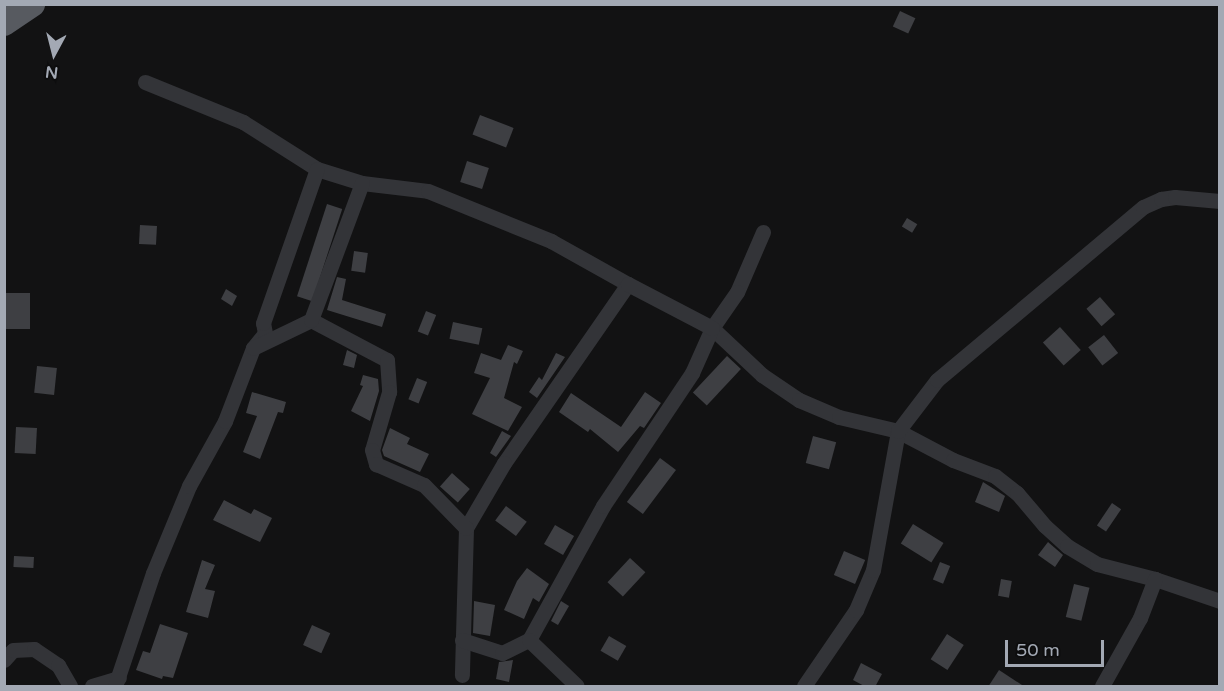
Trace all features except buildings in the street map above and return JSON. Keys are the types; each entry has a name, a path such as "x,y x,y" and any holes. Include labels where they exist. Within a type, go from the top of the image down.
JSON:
{"highway":[{"path":"4,23 32,4"}],"street":[{"path":"145,82 243,122 317,169 362,183 428,191 551,241 712,328 762,375 799,400 839,417 897,431 953,460 995,476 1017,493 1045,526 1067,546 1097,564 1155,579 1220,601"},
{"path":"92,687 117,682 153,573 189,486 225,421 253,348 265,333 263,323 317,169"},
{"path":"253,348 311,320 362,183"},
{"path":"804,687 856,610 873,570 897,431 937,380 1143,207 1161,199 1175,197 1220,201"},
{"path":"462,640 502,652 529,640 603,506 692,373 712,328 737,292 763,232"},
{"path":"462,675 466,528 504,463 627,284"},
{"path":"311,320 387,360 389,392 372,450 376,464 424,485 466,528"},
{"path":"1102,687 1140,618 1155,579"},
{"path":"529,640 577,687"},
{"path":"4,660 13,650 34,649 58,665 70,687"}]}
